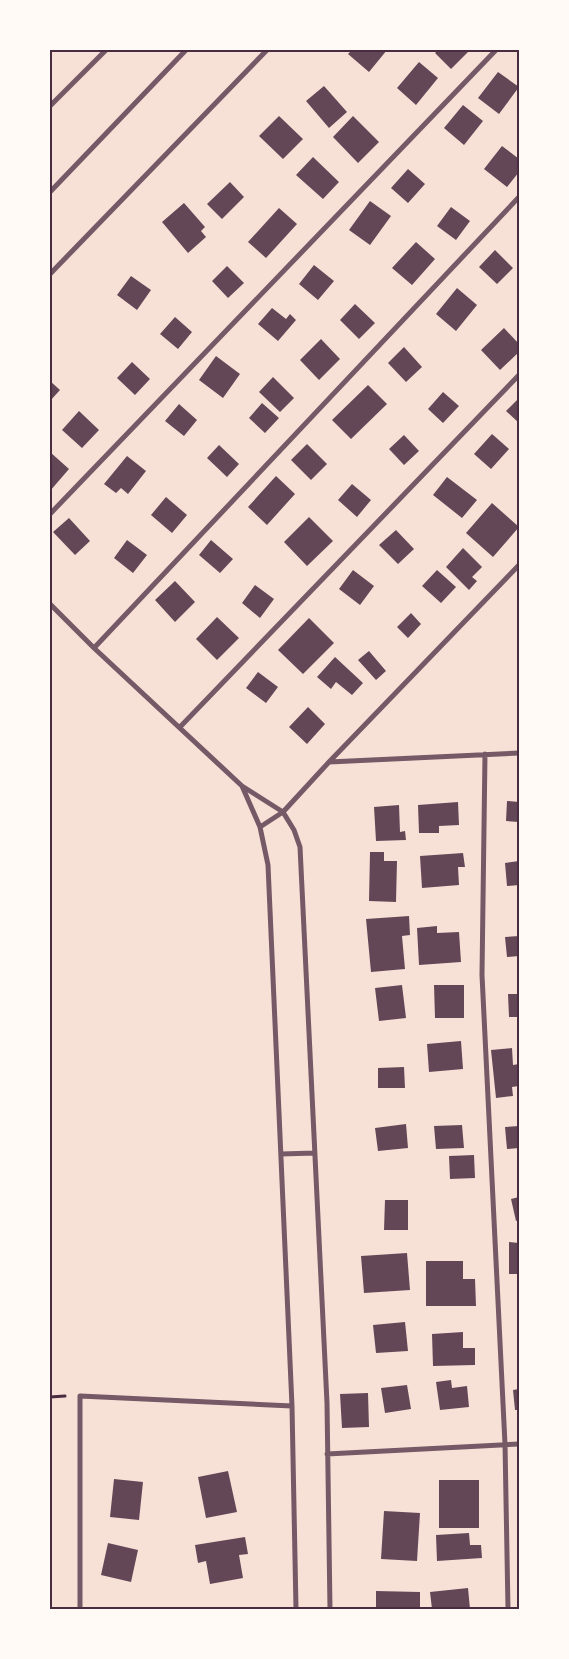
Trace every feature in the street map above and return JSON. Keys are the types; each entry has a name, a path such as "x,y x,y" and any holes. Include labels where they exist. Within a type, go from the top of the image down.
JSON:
{"street":[{"path":"50,106 106,50"},
{"path":"50,192 186,50"},
{"path":"50,274 267,50"},
{"path":"50,514 496,50"},
{"path":"94,648 519,197"},
{"path":"180,727 519,375"},
{"path":"260,827 283,812 519,565"},
{"path":"50,604 94,648 242,786 283,812 294,830 300,846 327,1394 330,1609"},
{"path":"329,762 519,753"},
{"path":"485,754 482,975 505,1444 508,1609"},
{"path":"242,786 260,827 268,865 292,1406 296,1609"},
{"path":"281,1154 315,1153"},
{"path":"80,1609 80,1396 292,1406"},
{"path":"327,1454 519,1444"}],"building":[{"path":"352,50 387,50 369,72 348,54"},
{"path":"438,50 470,50 451,69 435,53"},
{"path":"419,62 438,78 416,105 397,88"},
{"path":"498,72 519,87 499,114 478,98"},
{"path":"324,86 347,112 329,128 306,101"},
{"path":"463,105 483,121 464,145 444,128"},
{"path":"279,116 303,139 283,159 259,136"},
{"path":"353,116 379,142 358,163 333,137"},
{"path":"502,146 519,159 519,172 507,187 484,169"},
{"path":"313,157 339,182 323,199 296,175"},
{"path":"408,169 425,184 408,203 391,188"},
{"path":"230,182 244,197 222,219 207,204"},
{"path":"370,201 391,216 370,245 349,230"},
{"path":"184,203 205,227 201,231 206,237 188,253 162,222"},
{"path":"451,207 470,221 456,240 437,226"},
{"path":"279,208 297,224 266,258 248,242"},
{"path":"416,242 435,259 412,285 392,268"},
{"path":"495,250 513,268 497,284 479,267"},
{"path":"314,265 334,281 318,300 299,284"},
{"path":"227,266 244,283 228,298 212,281"},
{"path":"131,276 151,290 137,310 117,295"},
{"path":"457,288 477,305 456,331 436,314"},
{"path":"355,304 375,323 359,339 340,320"},
{"path":"272,308 286,319 290,314 296,320 278,341 258,324"},
{"path":"175,317 192,332 178,349 160,334"},
{"path":"504,328 519,344 519,352 500,370 481,350"},
{"path":"321,339 340,359 319,380 300,360"},
{"path":"404,347 422,367 406,382 388,363"},
{"path":"216,356 240,374 223,398 199,380"},
{"path":"132,362 150,379 135,395 117,378"},
{"path":"273,377 294,398 280,412 259,392"},
{"path":"50,381 60,390 50,401"},
{"path":"368,385 387,404 351,439 332,420"},
{"path":"443,392 459,406 443,423 428,409"},
{"path":"519,398 519,423 506,411"},
{"path":"262,403 279,418 265,433 249,418"},
{"path":"179,404 197,420 184,436 165,421"},
{"path":"79,411 99,430 82,448 62,430"},
{"path":"492,434 509,449 491,469 474,454"},
{"path":"404,435 419,451 404,465 389,449"},
{"path":"307,444 327,464 311,480 291,460"},
{"path":"219,445 239,464 227,477 207,458"},
{"path":"50,452 69,469 50,491"},
{"path":"127,456 146,471 128,494 121,488 116,493 104,484"},
{"path":"276,476 295,494 267,525 248,507"},
{"path":"447,477 477,500 462,518 433,495"},
{"path":"352,484 371,500 357,517 338,500"},
{"path":"166,497 187,515 172,533 151,515"},
{"path":"492,503 519,527 493,557 466,533"},
{"path":"309,517 333,541 307,566 284,542"},
{"path":"69,518 90,541 75,555 53,532"},
{"path":"396,530 414,549 398,564 379,545"},
{"path":"127,540 147,555 133,573 114,558"},
{"path":"211,540 233,559 220,573 199,555"},
{"path":"463,548 482,567 472,577 477,581 469,590 446,567"},
{"path":"353,570 374,586 360,605 339,589"},
{"path":"437,570 456,587 441,603 422,586"},
{"path":"175,581 195,602 175,622 155,600"},
{"path":"255,585 274,599 260,618 242,603"},
{"path":"411,613 421,624 408,638 397,627"},
{"path":"217,617 239,638 217,660 196,639"},
{"path":"309,618 334,643 303,674 278,650"},
{"path":"369,651 386,671 376,680 358,660"},
{"path":"335,657 363,683 352,695 336,682 331,689 317,677"},
{"path":"258,672 278,687 266,703 246,688"},
{"path":"308,707 325,724 307,744 289,727"},
{"path":"507,801 519,802 519,822 506,821"},
{"path":"458,802 459,825 439,826 439,833 419,833 418,805"},
{"path":"399,805 400,832 405,831 406,840 376,841 374,807"},
{"path":"370,852 384,852 384,861 397,861 396,902 369,901"},
{"path":"463,853 465,867 458,867 459,885 422,888 420,856"},
{"path":"519,861 519,885 507,886 505,863"},
{"path":"409,916 410,935 402,936 405,969 371,972 366,919"},
{"path":"437,926 437,933 459,932 461,962 419,965 417,928"},
{"path":"519,936 519,956 507,957 505,937"},
{"path":"402,985 406,1018 379,1021 375,988"},
{"path":"434,985 464,985 464,1018 435,1018"},
{"path":"508,994 519,994 519,1017 509,1017"},
{"path":"461,1041 463,1069 429,1072 427,1044"},
{"path":"512,1048 513,1065 519,1064 519,1086 512,1087 513,1096 496,1098 491,1050"},
{"path":"404,1067 405,1088 378,1088 378,1068"},
{"path":"406,1124 408,1148 378,1151 375,1128"},
{"path":"462,1125 464,1148 436,1149 434,1126"},
{"path":"519,1126 519,1148 507,1149 505,1127"},
{"path":"474,1155 475,1178 450,1179 449,1156"},
{"path":"519,1197 519,1220 516,1221 511,1199"},
{"path":"385,1200 408,1200 408,1230 384,1230"},
{"path":"509,1242 519,1243 519,1274 509,1274"},
{"path":"407,1253 410,1290 364,1293 361,1256"},
{"path":"426,1261 463,1261 463,1279 475,1279 476,1306 426,1306"},
{"path":"405,1322 408,1351 376,1353 373,1325"},
{"path":"463,1332 463,1348 475,1348 475,1365 433,1366 432,1334"},
{"path":"451,1380 452,1388 467,1386 469,1407 440,1410 436,1382"},
{"path":"407,1385 411,1409 385,1413 381,1388"},
{"path":"519,1389 519,1410 515,1410 513,1390"},
{"path":"368,1393 369,1427 342,1428 340,1394"},
{"path":"228,1471 237,1512 206,1518 198,1477"},
{"path":"114,1479 143,1482 139,1520 110,1517"},
{"path":"439,1480 479,1480 479,1528 439,1528"},
{"path":"384,1511 420,1513 417,1561 381,1559"},
{"path":"469,1533 470,1545 481,1545 482,1558 437,1561 436,1535"},
{"path":"245,1537 248,1554 239,1555 243,1578 210,1584 206,1561 198,1563 195,1545"},
{"path":"108,1543 138,1550 131,1582 101,1575"},
{"path":"468,1588 470,1609 432,1609 430,1592"},
{"path":"376,1591 420,1592 420,1609 376,1609"}]}
